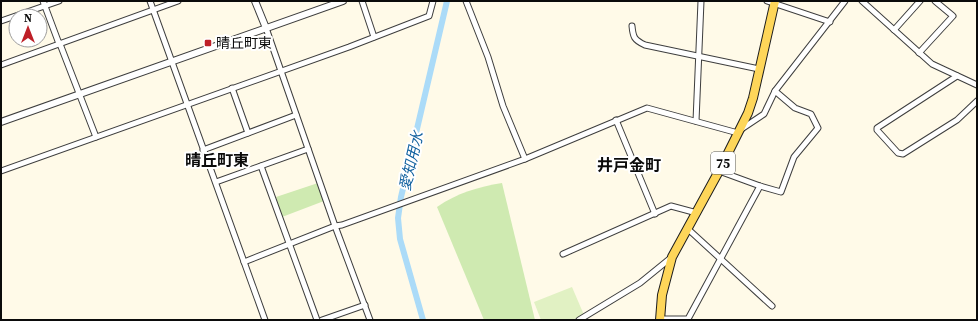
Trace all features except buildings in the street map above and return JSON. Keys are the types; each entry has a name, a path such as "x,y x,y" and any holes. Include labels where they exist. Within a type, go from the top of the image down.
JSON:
{"main road":[{"name":"75","path":"660,320 662,295 672,257 720,171 748,113 760,69 772,2"}],"street":[{"path":"1,20 44,4 59,1"},
{"path":"150,1 173,61 203,150 216,182 265,320"},
{"path":"1,65 178,1"},
{"path":"256,1 335,226 370,320"},
{"path":"1,122 343,1"},
{"path":"362,1 374,37"},
{"path":"1,170 349,47 428,16 433,1"},
{"path":"466,1 488,57 503,106 525,159"},
{"path":"696,121 701,1"},
{"path":"244,262 335,226 342,225 391,206 407,202 525,159 647,108 739,132 764,114 774,91 807,48 830,22 845,1"},
{"path":"862,1 932,64 977,85"},
{"path":"894,30 920,1"},
{"path":"919,53 953,16 935,1"},
{"path":"772,2 830,22"},
{"path":"44,4 96,137"},
{"path":"632,26 634,38 645,44 760,69"},
{"path":"957,76 877,128 877,130 898,153 903,154 957,120 977,101"},
{"path":"232,88 248,133"},
{"path":"720,171 781,192 794,157 818,128 811,114 795,108 774,91"},
{"path":"203,150 296,115"},
{"path":"616,120 654,214"},
{"path":"216,182 308,149"},
{"path":"261,166 316,320"},
{"path":"660,320 688,319 760,186"},
{"path":"563,254 671,206 697,213"},
{"path":"688,229 720,260 772,306"},
{"path":"579,320 640,283 672,257"},
{"path":"322,320 365,305"}],"green space":[{"path":"318,183 324,201 282,217 276,197"},
{"path":"502,183 535,320 484,320 437,207 468,191"},
{"path":"572,287 584,315 572,320 541,320 534,302"}],"waterway":[{"name":"愛知用水","path":"423,320 400,239 398,218 401,197 447,1"}],"place":[{"name":"晴丘町東","path":"208,43"}],"district":[{"name":"晴丘町東","path":"217,160"},
{"name":"井戸金町","path":"629,165"}]}
